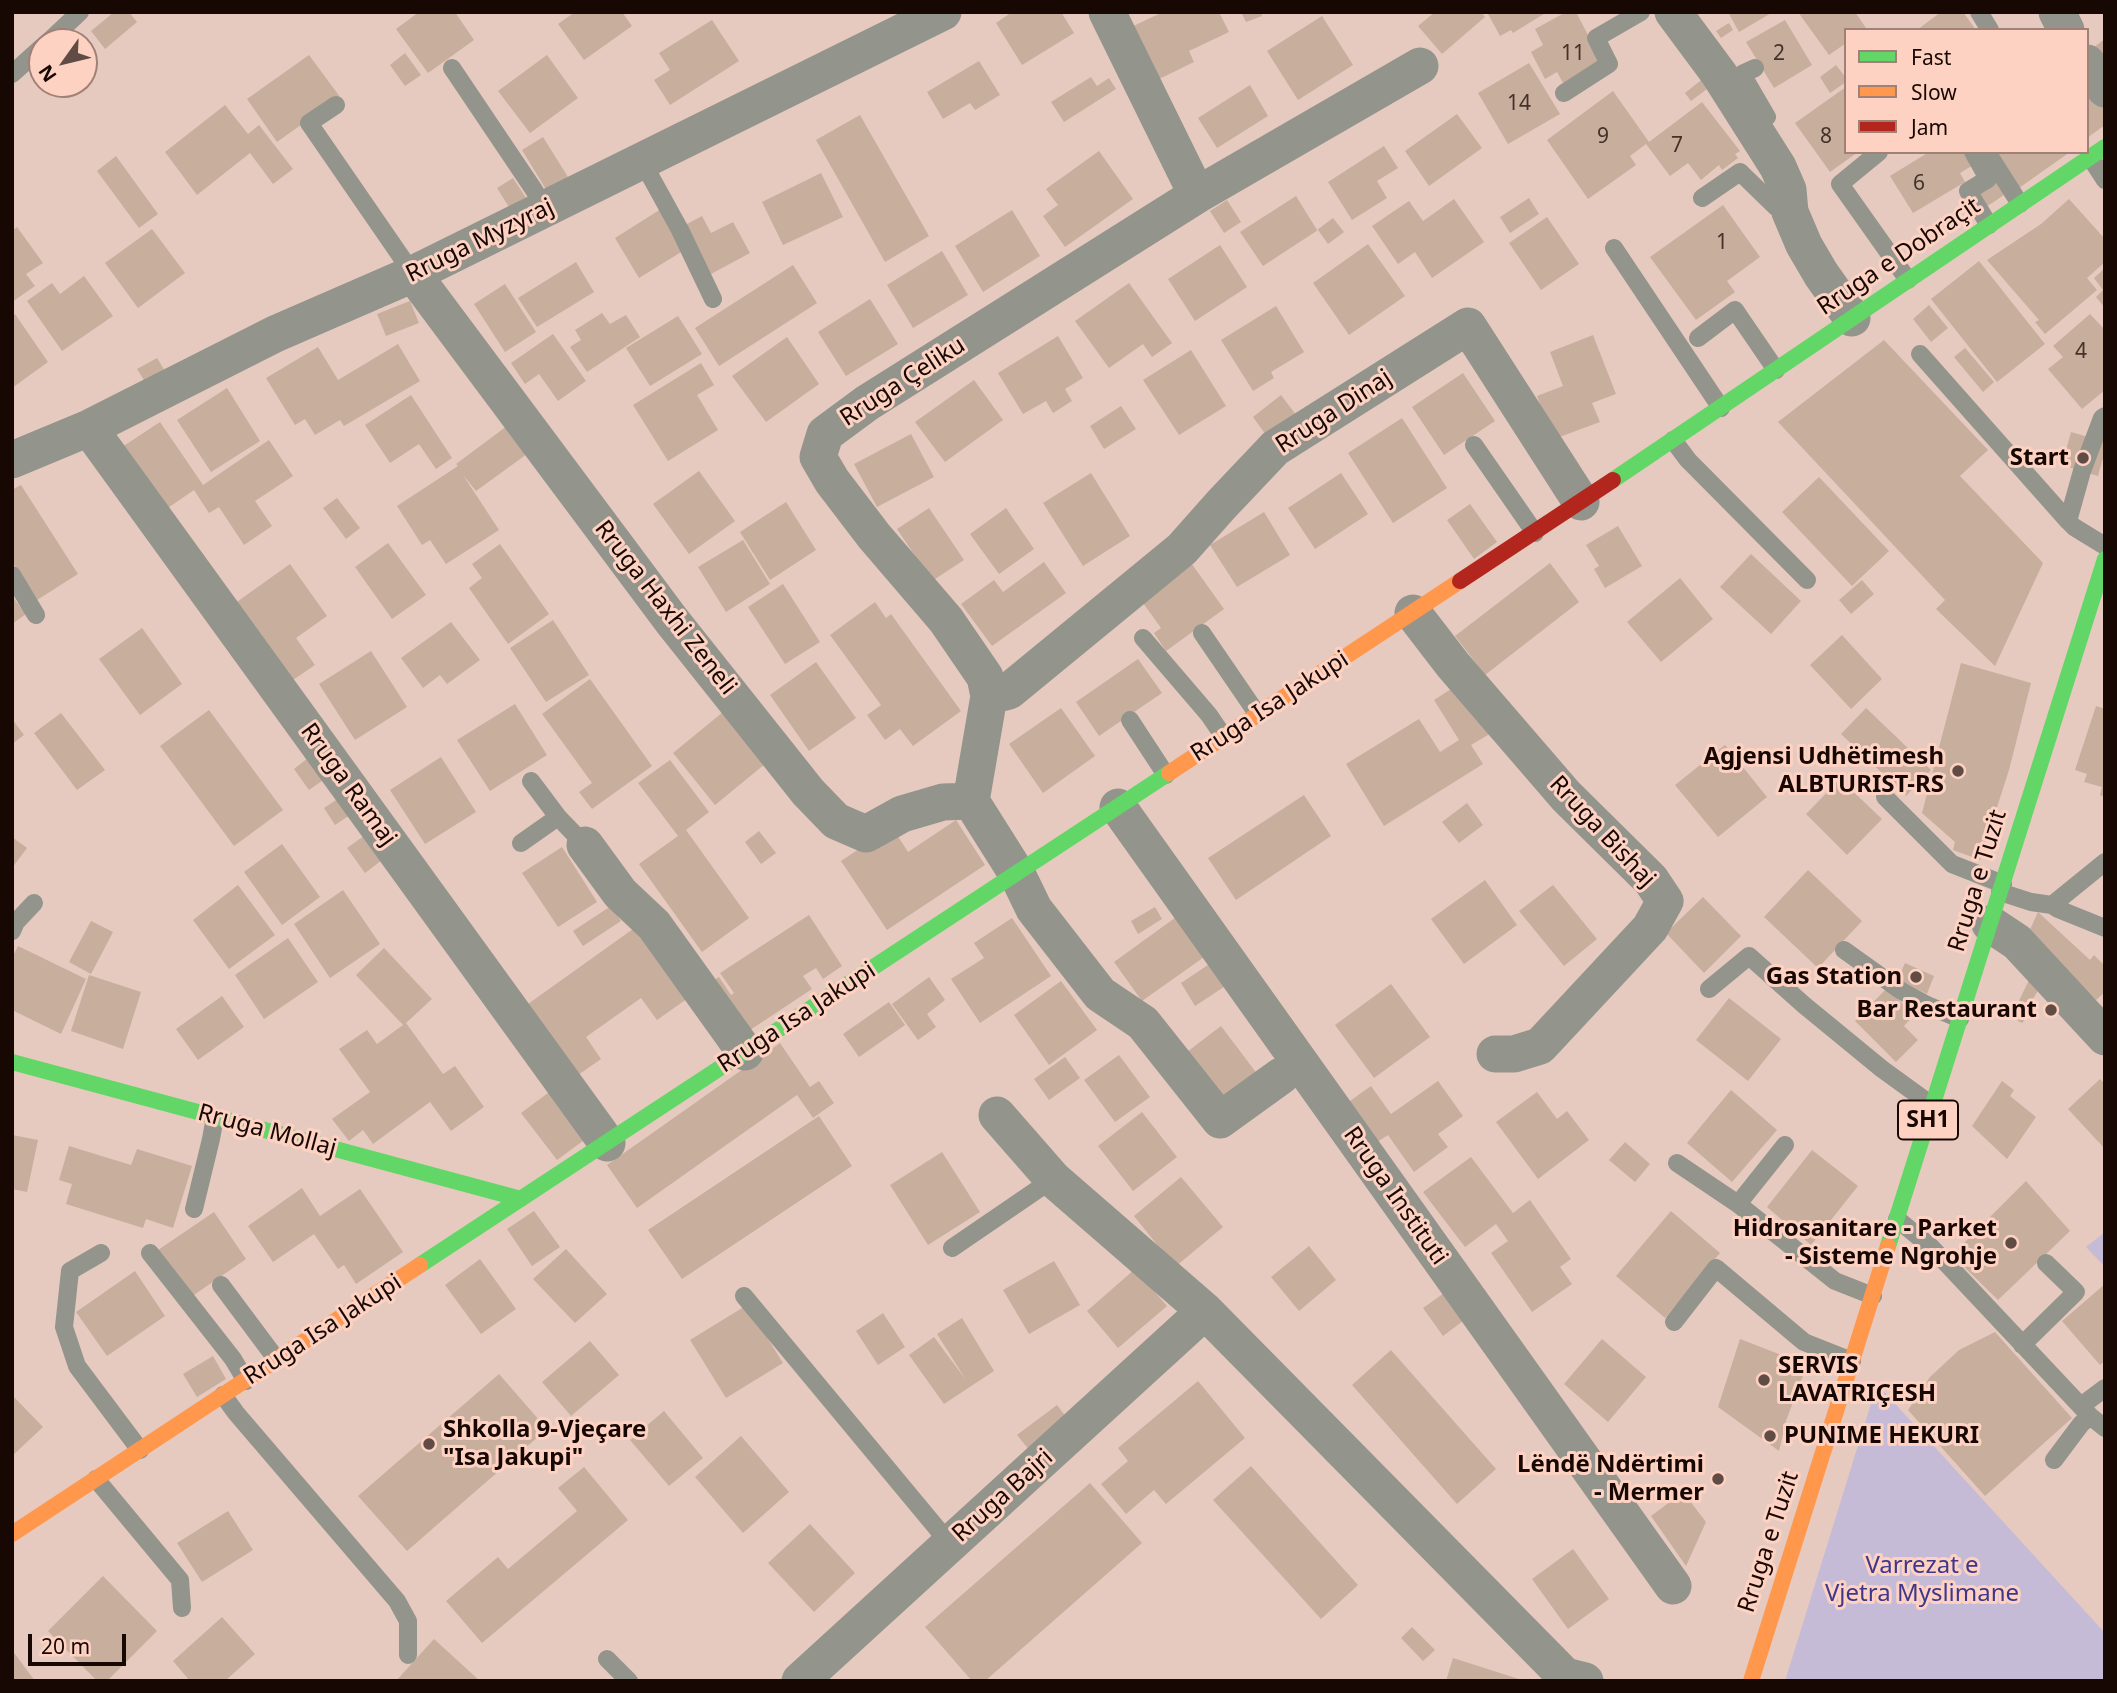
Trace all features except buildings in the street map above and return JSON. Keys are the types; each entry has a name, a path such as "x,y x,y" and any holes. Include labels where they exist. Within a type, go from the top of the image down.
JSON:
{"street":[{"name":"Rruga Myzyraj","path":"12,460 89,428 275,334 413,274 943,12"},
{"path":"1107,12 1197,195"},
{"path":"1673,12 1719,74 1778,167 1788,190 1790,212 1804,245 1852,318"},
{"path":"2057,12 2065,28"},
{"name":"Rruga Çeliku","path":"989,696 985,677 946,620 874,536 832,481 818,457 825,433 878,396 1197,195 1420,66"},
{"path":"2089,67 2105,89"},
{"name":"Rruga e Dobraçit","path":"1581,502 2097,152"},
{"name":"Rruga Haxhi Zeneli","path":"413,274 672,621 808,792 836,821 866,834 902,814 943,802 971,801"},
{"name":"Rruga Dinaj","path":"989,696 1009,691 1182,550 1275,448 1468,326 1581,502"},
{"name":"Rruga Ramaj","path":"89,428 607,1143"},
{"name":"Rruga Isa Jakupi","path":"15,1528 96,1479 246,1381 1581,502"},
{"name":"Rruga e Tuzit","path":"1751,1681 2105,559"},
{"name":"Rruga Bishaj","path":"1413,613 1453,665 1558,786 1651,880 1665,901 1650,928 1540,1046 1514,1054 1495,1054"},
{"path":"989,696 971,801 1017,874 1034,909 1100,993 1143,1023 1220,1119 1281,1076"},
{"name":"Rruga Instituti","path":"1118,807 1673,1586"},
{"path":"585,845 620,893 654,925 745,1052"},
{"path":"1997,900 2017,942 2099,1021"},
{"name":"Rruga Mollaj","path":"12,1062 521,1199"},
{"path":"997,1115 1053,1179 1205,1311 1564,1676 1585,1681"},
{"name":"Rruga Bajri","path":"800,1681 1205,1311"}],"lane":[{"path":"63,28 80,12"},
{"path":"1564,93 1609,64 1596,38 1641,12"},
{"path":"1979,12 1989,28"},
{"path":"12,74 28,60"},
{"path":"452,68 545,209"},
{"path":"1755,68 1742,74 1769,121 1759,137"},
{"path":"336,105 309,123 413,274"},
{"path":"2097,152 2105,180"},
{"path":"1877,154 1840,184 1908,280"},
{"path":"1974,154 1988,179 1968,191 1989,225"},
{"path":"1988,154 2020,204"},
{"path":"642,161 680,230 713,299"},
{"path":"1702,198 1740,172 1776,206 1790,212"},
{"path":"1614,248 1721,408"},
{"path":"1698,338 1735,310 1776,369"},
{"path":"1920,354 2068,521 2105,546"},
{"path":"2068,521 2082,471 2105,416"},
{"path":"1672,440 1688,460 1807,580"},
{"path":"1474,445 1535,533"},
{"path":"12,575 36,615"},
{"path":"1202,633 1258,715"},
{"path":"1143,638 1209,715 1224,737"},
{"path":"1130,720 1166,775"},
{"path":"531,781 558,817 585,845"},
{"path":"1885,797 1952,864 1997,900 2052,905 2105,928"},
{"path":"521,843 558,817"},
{"path":"2052,905 2105,862"},
{"path":"12,931 16,922 34,903"},
{"path":"1844,950 1900,990 1960,1019"},
{"path":"1709,989 1749,956 1882,1069 1933,1106"},
{"path":"194,1209 215,1117"},
{"path":"1738,1204 1785,1145"},
{"path":"1677,1163 1738,1204 1835,1281 1872,1296"},
{"path":"952,1248 1053,1179"},
{"path":"1896,1219 1931,1247 2085,1411 2105,1428"},
{"path":"101,1253 70,1271 64,1327 77,1366 140,1450"},
{"path":"150,1253 233,1359 246,1381"},
{"path":"2022,1345 2076,1292 2046,1263"},
{"path":"1674,1322 1716,1268 1804,1342 1852,1361"},
{"path":"221,1285 276,1360"},
{"path":"744,1296 950,1544"},
{"path":"2054,1461 2081,1424 2085,1411 2105,1388"},
{"path":"223,1395 397,1601 408,1621 408,1655"},
{"path":"96,1479 180,1580 182,1608"},
{"path":"607,1659 629,1681"}],"green space":[{"path":"2105,1232 2105,1267 2086,1247"},
{"name":"Varrezat e Vjetra Myslimane","path":"1877,1384 2105,1633 2105,1681 1785,1681"}],"traffic: fast":[{"path":"1613,480 2105,147"},
{"path":"1888,1246 2105,559"},
{"path":"420,1265 1169,773"},
{"path":"12,1062 521,1199"}],"traffic: slow":[{"path":"1169,773 1460,581"},
{"path":"1751,1681 1888,1246"},
{"path":"12,1534 420,1265"}],"traffic: jam":[{"path":"1460,581 1613,480"}],"place":[{"name":"Start","path":"2083,458"},
{"name":"Agjensi Udhëtimesh ALBTURIST-RS","path":"1958,771"},
{"name":"Gas Station","path":"1916,977"},
{"name":"Bar Restaurant","path":"2051,1010"},
{"name":"Hidrosanitare - Parket - Sisteme Ngrohje","path":"2011,1243"},
{"name":"SERVIS LAVATRIÇESH","path":"1764,1380"},
{"name":"PUNIME HEKURI","path":"1770,1436"},
{"name":"Shkolla 9-Vjeçare \"Isa Jakupi\"","path":"429,1444"},
{"name":"Lëndë Ndërtimi - Mermer","path":"1718,1479"}]}
